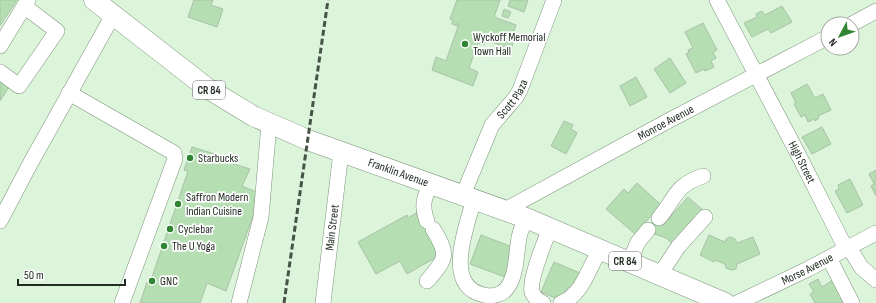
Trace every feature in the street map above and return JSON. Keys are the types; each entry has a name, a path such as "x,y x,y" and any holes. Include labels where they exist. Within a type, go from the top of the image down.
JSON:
{"main road":[{"name":"Franklin Avenue","path":"94,0 206,88 242,110 269,124 341,152 526,218 725,303"}],"street":[{"name":"Scott Plaza","path":"526,218 519,236 511,281 506,290 497,295 488,296 477,293 469,288 461,275 460,251 469,197 492,125 516,97 520,90 554,0"},
{"name":"High Street","path":"717,0 847,248 861,268 876,280"},
{"path":"0,46 26,3 57,31 20,86 0,72"},
{"path":"860,20 876,11"},
{"path":"0,221 113,15"},
{"name":"Monroe Avenue","path":"505,210 666,122 820,41"},
{"path":"69,93 174,154 175,159 122,303"},
{"path":"239,303 261,218 269,124"},
{"name":"Main Street","path":"323,303 341,152"},
{"path":"658,218 680,188 691,180 703,176"},
{"path":"427,281 444,256 441,242 424,213 423,205 431,183"},
{"path":"659,276 678,247 705,217"},
{"path":"543,303 537,299 532,292 532,287 537,263 550,228"},
{"path":"629,263 638,242 648,230"},
{"name":"Morse Avenue","path":"737,303 808,269 876,233"},
{"path":"561,303 578,290 600,250"},
{"path":"829,258 852,303"}],"building":[{"path":"0,0 17,0 0,26"},
{"path":"194,0 213,0 211,5 223,9 217,27 188,17"},
{"name":"Wyckoff Memorial Town Hall","path":"457,0 500,0 494,17 516,25 511,39 514,40 511,49 486,40 484,45 478,43 469,68 478,72 473,86 432,70 436,57 446,61 459,24 458,23 457,26 452,24 453,20 450,19"},
{"path":"510,0 528,0 524,12 508,6"},
{"path":"782,6 792,22 771,33 768,29 752,37 744,23 757,17 756,14 762,11 765,15"},
{"path":"504,9 511,12 508,18 502,16"},
{"path":"703,23 717,50 713,52 716,58 711,61 714,67 705,71 704,69 696,73 686,54 689,52 688,50 693,48 685,32"},
{"path":"670,58 686,83 670,93 654,69"},
{"path":"636,77 647,97 630,106 620,86"},
{"path":"0,81 9,87 0,101"},
{"path":"807,84 815,98 823,94 831,110 818,116 819,118 815,121 814,119 808,122 805,115 801,117 794,104 796,103 791,93"},
{"path":"564,121 573,125 571,129 577,133 566,154 551,146"},
{"path":"822,127 831,144 812,154 802,137"},
{"path":"192,147 215,154 215,158 250,169 242,186 261,194 226,291 207,283 200,303 140,303 147,282 150,283 188,171 184,170"},
{"path":"876,170 876,196 871,186 874,184 869,174"},
{"path":"850,179 863,205 847,213 835,191 839,189 838,185"},
{"path":"637,183 661,205 635,234 606,209 624,189 628,193"},
{"path":"688,197 705,212 674,245 666,238 646,229 657,217 664,224"},
{"path":"416,213 422,224 430,219 440,255 407,274 400,261 376,274 358,242 407,215 408,218"},
{"path":"481,235 515,248 505,277 470,264"},
{"path":"709,235 725,242 726,239 730,237 735,239 737,243 753,237 760,254 737,264 736,269 731,270 726,268 725,264 715,260 714,262 700,255"},
{"path":"554,262 580,273 576,283 574,282 571,289 568,287 562,301 541,292"},
{"path":"836,278 847,296 841,299 843,303 815,303 810,294 814,292 809,284 818,279 822,287"}],"railway":[{"path":"284,303 328,0"}],"place":[{"name":"Wyckoff Memorial Town Hall","path":"465,44"},
{"name":"Starbucks","path":"190,158"},
{"name":"Saffron Modern Indian Cuisine","path":"178,204"},
{"name":"Cyclebar","path":"170,229"},
{"name":"The U Yoga","path":"164,246"},
{"name":"GNC","path":"152,281"}]}
